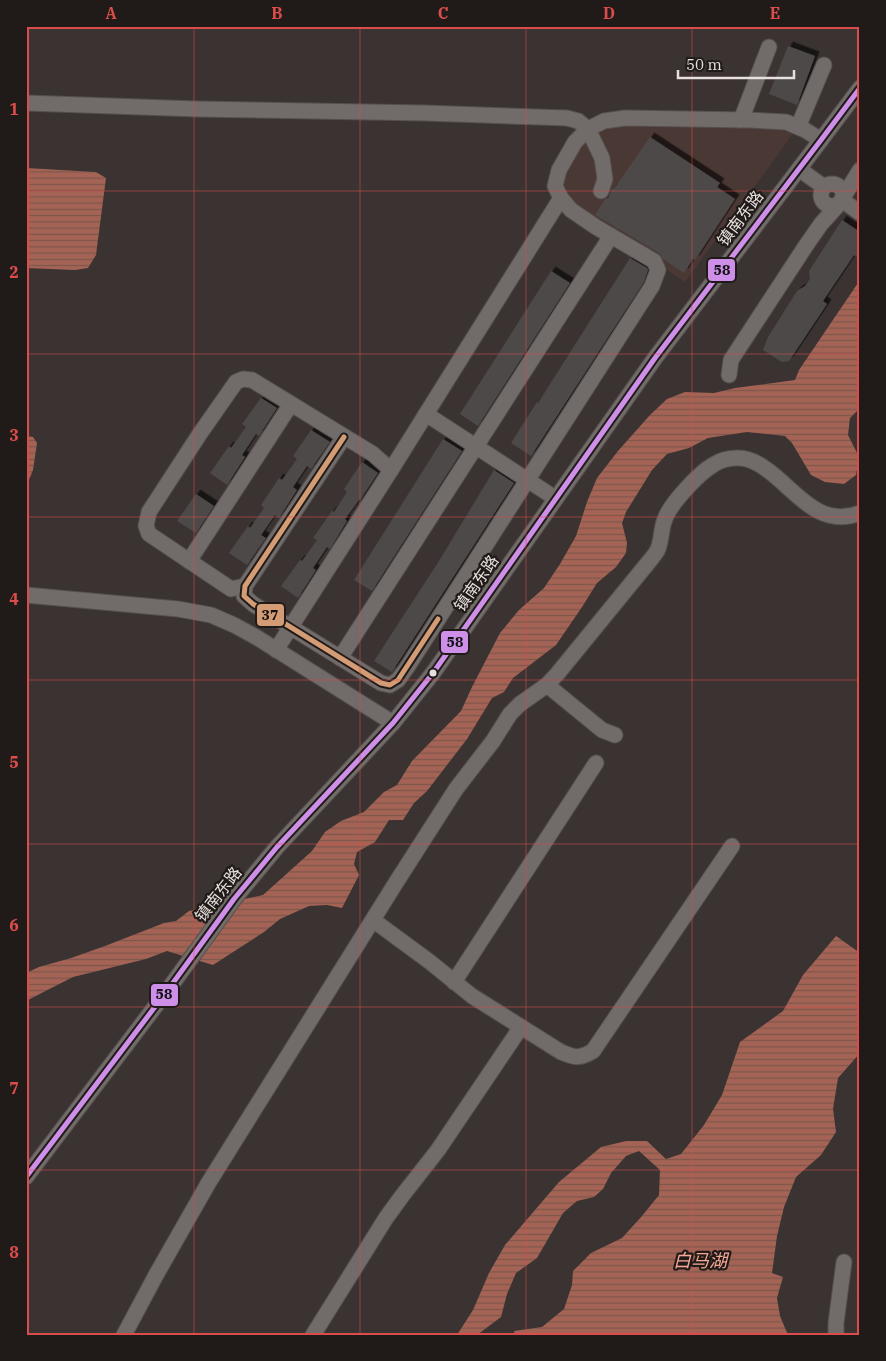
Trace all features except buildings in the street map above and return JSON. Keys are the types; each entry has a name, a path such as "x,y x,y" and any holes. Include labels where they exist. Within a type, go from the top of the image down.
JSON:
{"street":[{"path":"741,120 768,47"},
{"path":"798,127 824,65"},
{"name":"镇南东路","path":"26,1177 185,967 234,899 277,847 394,722 433,673 655,358 860,88"},
{"path":"26,103 567,118 578,122 588,129 602,158 605,179 601,191"},
{"path":"344,437 245,586 244,596 253,604 381,683 390,685 398,680 652,286 658,270 654,261 571,210 561,198 555,186 559,170 575,142 588,129 604,121 625,118 786,122 805,130 821,140"},
{"path":"799,169 824,187 821,190 821,198 825,204 832,206 842,200"},
{"path":"729,375 731,360 807,244 842,200 860,170"},
{"path":"276,650 561,198"},
{"path":"842,200 860,213"},
{"path":"340,658 612,236"},
{"path":"245,586 230,589 148,534 146,526 149,512 236,382 243,379 252,380 373,454 391,470"},
{"path":"189,561 291,404"},
{"path":"426,414 555,498"},
{"path":"124,1335 209,1182 456,789 493,741 510,714 520,704 547,685 558,673 658,549 662,525 678,499 704,471 714,464 738,458 748,459 759,464 774,474 816,510 825,515 837,518 860,513"},
{"path":"26,595 178,609 211,615 234,625 394,722"},
{"path":"547,685 602,730 615,734"},
{"path":"454,982 596,763"},
{"path":"372,920 430,962 472,996 561,1052 574,1058 593,1051 732,846"},
{"path":"313,1335 386,1218 438,1150 521,1027"},
{"path":"836,1335 844,1262"}],"shaded area":[{"path":"604,121 798,127 685,282 561,198 559,170"}],"water":[{"path":"26,168 96,172 106,178 96,255 88,268 75,270 26,268"},
{"path":"860,280 860,408 850,418 848,435 859,457 856,475 844,484 825,482 811,475 792,443 785,436 747,432 708,438 689,448 667,454 652,470 626,512 622,523 627,543 626,553 616,567 597,583 556,645 513,678 504,692 492,698 467,739 427,791 414,803 403,820 389,820 375,842 357,852 354,864 359,875 342,908 327,905 309,906 280,919 264,932 213,965 167,951 146,959 73,977 26,1001 26,973 39,967 71,958 164,923 176,921 189,911 263,895 312,851 325,832 341,821 364,812 384,792 397,785 412,761 461,711 500,633 519,610 544,588 560,564 576,536 597,478 650,415 667,399 685,392 714,393 735,388 795,380 799,370"},
{"path":"26,436 33,437 37,443 33,470 26,487"},
{"name":"白马湖","path":"836,936 860,953 860,1053 838,1078 833,1109 836,1132 821,1155 796,1177 784,1207 777,1236 772,1273 783,1277 777,1298 780,1316 788,1335 515,1335 514,1331 542,1327 564,1309 572,1285 573,1271 591,1253 622,1238 659,1195 660,1170 639,1151 626,1156 611,1173 603,1189 594,1197 577,1201 563,1213 537,1258 516,1273 507,1294 501,1317 477,1335 457,1335 473,1310 489,1273 505,1245 559,1182 601,1147 626,1141 647,1141 666,1159 681,1154 704,1125 722,1095 740,1042 783,1011 803,975"}],"transit line":[{"name":"58","path":"26,1177 234,899 277,847 393,723 433,673 655,358 860,88"},
{"name":"37","path":"344,437 245,586 244,596 253,604 381,683 390,685 398,680 438,619"}]}
